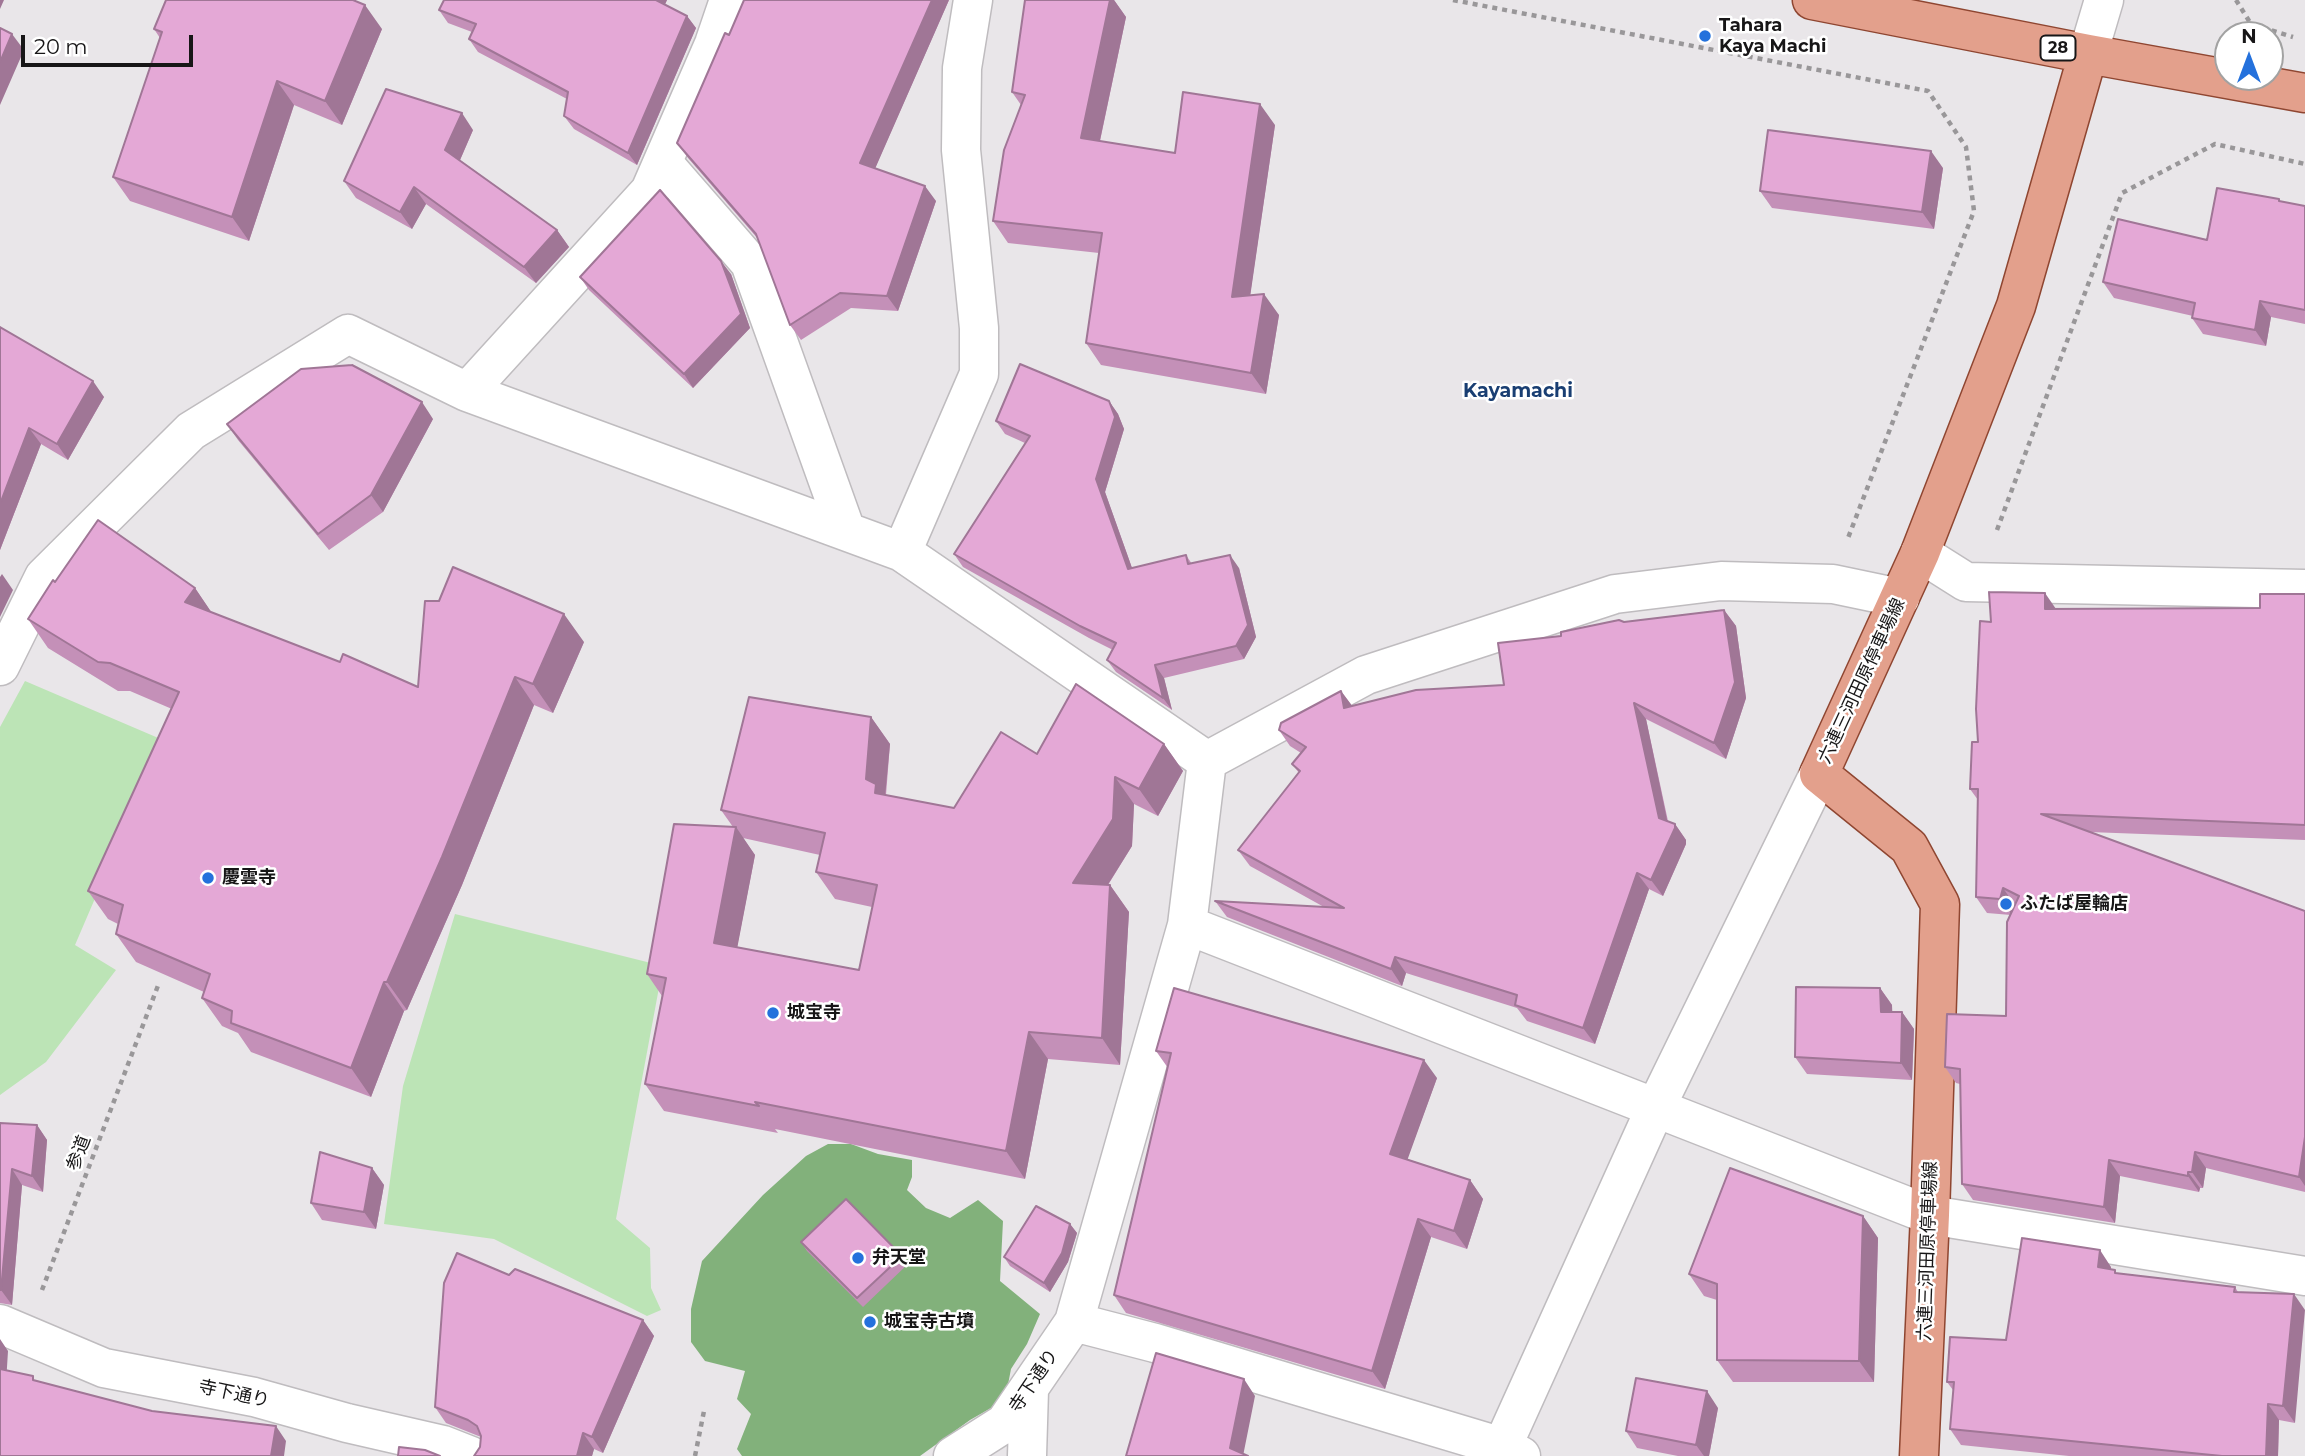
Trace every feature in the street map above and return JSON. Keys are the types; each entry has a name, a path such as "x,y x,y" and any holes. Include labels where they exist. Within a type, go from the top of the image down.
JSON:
{"main road":[{"name":"28","path":"1812,0 2305,93"},
{"name":"六連三河田原停車場線","path":"1919,1456 1940,904 1909,847 1819,774 1920,553 2016,306 2088,54"}],"street":[{"path":"467,392 650,191 715,44 729,0"},
{"path":"902,552 979,374 979,327 961,150 962,68 973,0"},
{"path":"2088,54 2104,0"},
{"path":"663,163 750,263 846,531"},
{"path":"0,666 44,577 191,431 348,334 467,392 902,552 1207,761 1366,675 1615,594 1721,581 1833,584 1900,598"},
{"path":"1920,553 1966,582 2305,589"},
{"name":"寺下通り","path":"953,1456 1005,1423 1074,1322 1187,925 1207,761"},
{"path":"1074,1322 1155,1343 1507,1453 1655,1109 1819,774"},
{"path":"1187,925 1930,1215 2305,1276"},
{"name":"寺下通り","path":"13,1328 104,1368 254,1397 347,1423 443,1445 471,1456"},
{"path":"1027,1456 1029,1390"}],"path":[{"path":"1453,0 1928,91 1966,147 1973,211 1845,544"},
{"path":"2236,0 2251,24 2305,40"},
{"path":"1997,530 2122,193 2215,144 2305,164"},
{"name":"参道","path":"13,1328 159,983"},
{"path":"695,1456 704,1411"}],"green space":[{"path":"25,681 163,740 75,945 116,970 46,1062 0,1095 0,727"},
{"path":"455,914 663,966 616,1219 650,1248 651,1288 661,1310 647,1316 494,1239 384,1224 403,1086"},
{"path":"828,1144 851,1144 878,1154 912,1160 912,1177 907,1190 926,1208 950,1218 978,1200 1003,1221 1000,1281 1040,1314 1027,1344 1011,1369 1005,1400 970,1420 920,1456 742,1456 737,1449 751,1414 737,1399 745,1371 705,1361 691,1342 691,1309 702,1261 763,1195 806,1156"}],"building":[{"path":"166,0 353,0 365,5 325,101 277,81 232,217 113,177 162,32 154,29"},
{"path":"444,0 656,0 687,16 628,153 564,116 568,92 469,39 476,24 439,10"},
{"path":"744,0 932,0 860,163 925,186 887,296 840,293 790,325 756,234 677,143 725,33 729,35"},
{"path":"1025,0 1110,0 1081,138 1175,153 1183,92 1260,104 1232,297 1264,294 1251,373 1086,343 1102,233 993,221 1004,150 1025,95 1012,92"},
{"path":"0,28 12,34 0,62"},
{"path":"386,89 462,113 445,150 557,230 524,267 414,187 400,212 344,181"},
{"path":"1768,130 1931,151 1922,212 1760,191"},
{"path":"2217,188 2305,206 2305,310 2260,301 2255,330 2192,318 2195,303 2103,282 2118,219 2207,240"},
{"path":"660,190 721,261 741,314 684,374 580,277"},
{"path":"0,327 93,381 57,444 29,428 0,504"},
{"path":"1020,364 1109,401 1115,417 1096,479 1128,569 1186,555 1188,564 1230,555 1248,625 1236,646 1155,665 1163,698 1107,660 1116,643 1080,626 954,554 1030,436 996,421"},
{"path":"352,365 422,402 371,495 318,534 227,424 301,369"},
{"path":"98,520 195,588 185,602 340,662 343,654 418,687 425,601 439,601 453,567 564,614 533,684 515,677 442,857 387,982 384,982 351,1068 231,1023 232,1011 202,998 210,974 116,934 123,905 88,891 179,692 110,663 98,662 28,619 53,580 55,582"},
{"path":"1989,592 2045,593 2045,609 2260,608 2260,594 2305,594 2305,825 2041,814 2305,911 2305,1137 2299,1177 2195,1152 2192,1172 2188,1172 2188,1176 2109,1160 2104,1207 1962,1184 1960,1069 1945,1067 1947,1014 2006,1016 2007,922 2019,896 2003,888 2000,899 1976,897 1978,789 1970,789 1972,742 1978,742 1976,709 1980,621 1991,622"},
{"path":"1724,610 1735,682 1714,743 1634,703 1659,818 1675,824 1675,828 1651,880 1637,873 1583,1028 1515,1005 1517,995 1395,957 1391,969 1215,901 1344,908 1238,850 1300,771 1292,764 1306,747 1279,730 1281,723 1341,691 1344,708 1416,690 1504,685 1498,643 1561,636 1561,632 1619,620 1624,622"},
{"path":"1076,684 1164,744 1139,789 1115,777 1113,819 1073,883 1110,885 1102,1038 1029,1032 1006,1151 755,1102 759,1106 645,1084 666,978 647,974 674,824 736,827 714,943 859,970 877,885 816,872 825,833 721,810 749,697 871,717 866,779 876,784 875,793 954,808 1001,732 1037,754"},
{"path":"1796,987 1880,988 1881,1012 1902,1012 1901,1063 1795,1057"},
{"path":"1174,988 1424,1060 1390,1154 1470,1180 1454,1231 1418,1219 1372,1371 1114,1295 1171,1053 1156,1051"},
{"path":"0,1123 37,1125 32,1176 12,1169 1,1290 0,1290"},
{"path":"320,1152 372,1168 364,1212 311,1203"},
{"path":"1730,1168 1863,1216 1859,1361 1717,1360 1717,1284 1689,1274"},
{"name":"弁天堂","path":"846,1199 902,1256 857,1298 801,1242"},
{"path":"1036,1206 1070,1224 1062,1253 1044,1283 1004,1257"},
{"path":"2022,1238 2100,1250 2098,1267 2115,1270 2115,1273 2235,1287 2234,1292 2294,1294 2283,1406 2268,1404 2266,1456 2222,1456 1950,1429 1954,1382 1947,1382 1950,1337 2006,1340"},
{"path":"457,1253 509,1275 515,1269 643,1320 592,1437 583,1433 577,1456 474,1456 480,1447 481,1436 477,1426 435,1407 444,1283"},
{"path":"1156,1353 1244,1379 1230,1448 1248,1456 1126,1456"},
{"path":"0,1369 152,1411 276,1426 271,1456 0,1456"},
{"path":"1636,1378 1707,1391 1696,1445 1626,1431"},
{"path":"399,1447 425,1450 440,1456 398,1456"}],"place":[{"name":"Tahara Kaya Machi","path":"1705,36"},
{"name":"慶雲寺","path":"208,878"},
{"name":"ふたば屋輪店","path":"2006,904"},
{"name":"城宝寺","path":"773,1013"},
{"name":"弁天堂","path":"858,1258"},
{"name":"城宝寺古墳","path":"870,1322"}],"district":[{"name":"Kayamachi","path":"1518,391"}]}
